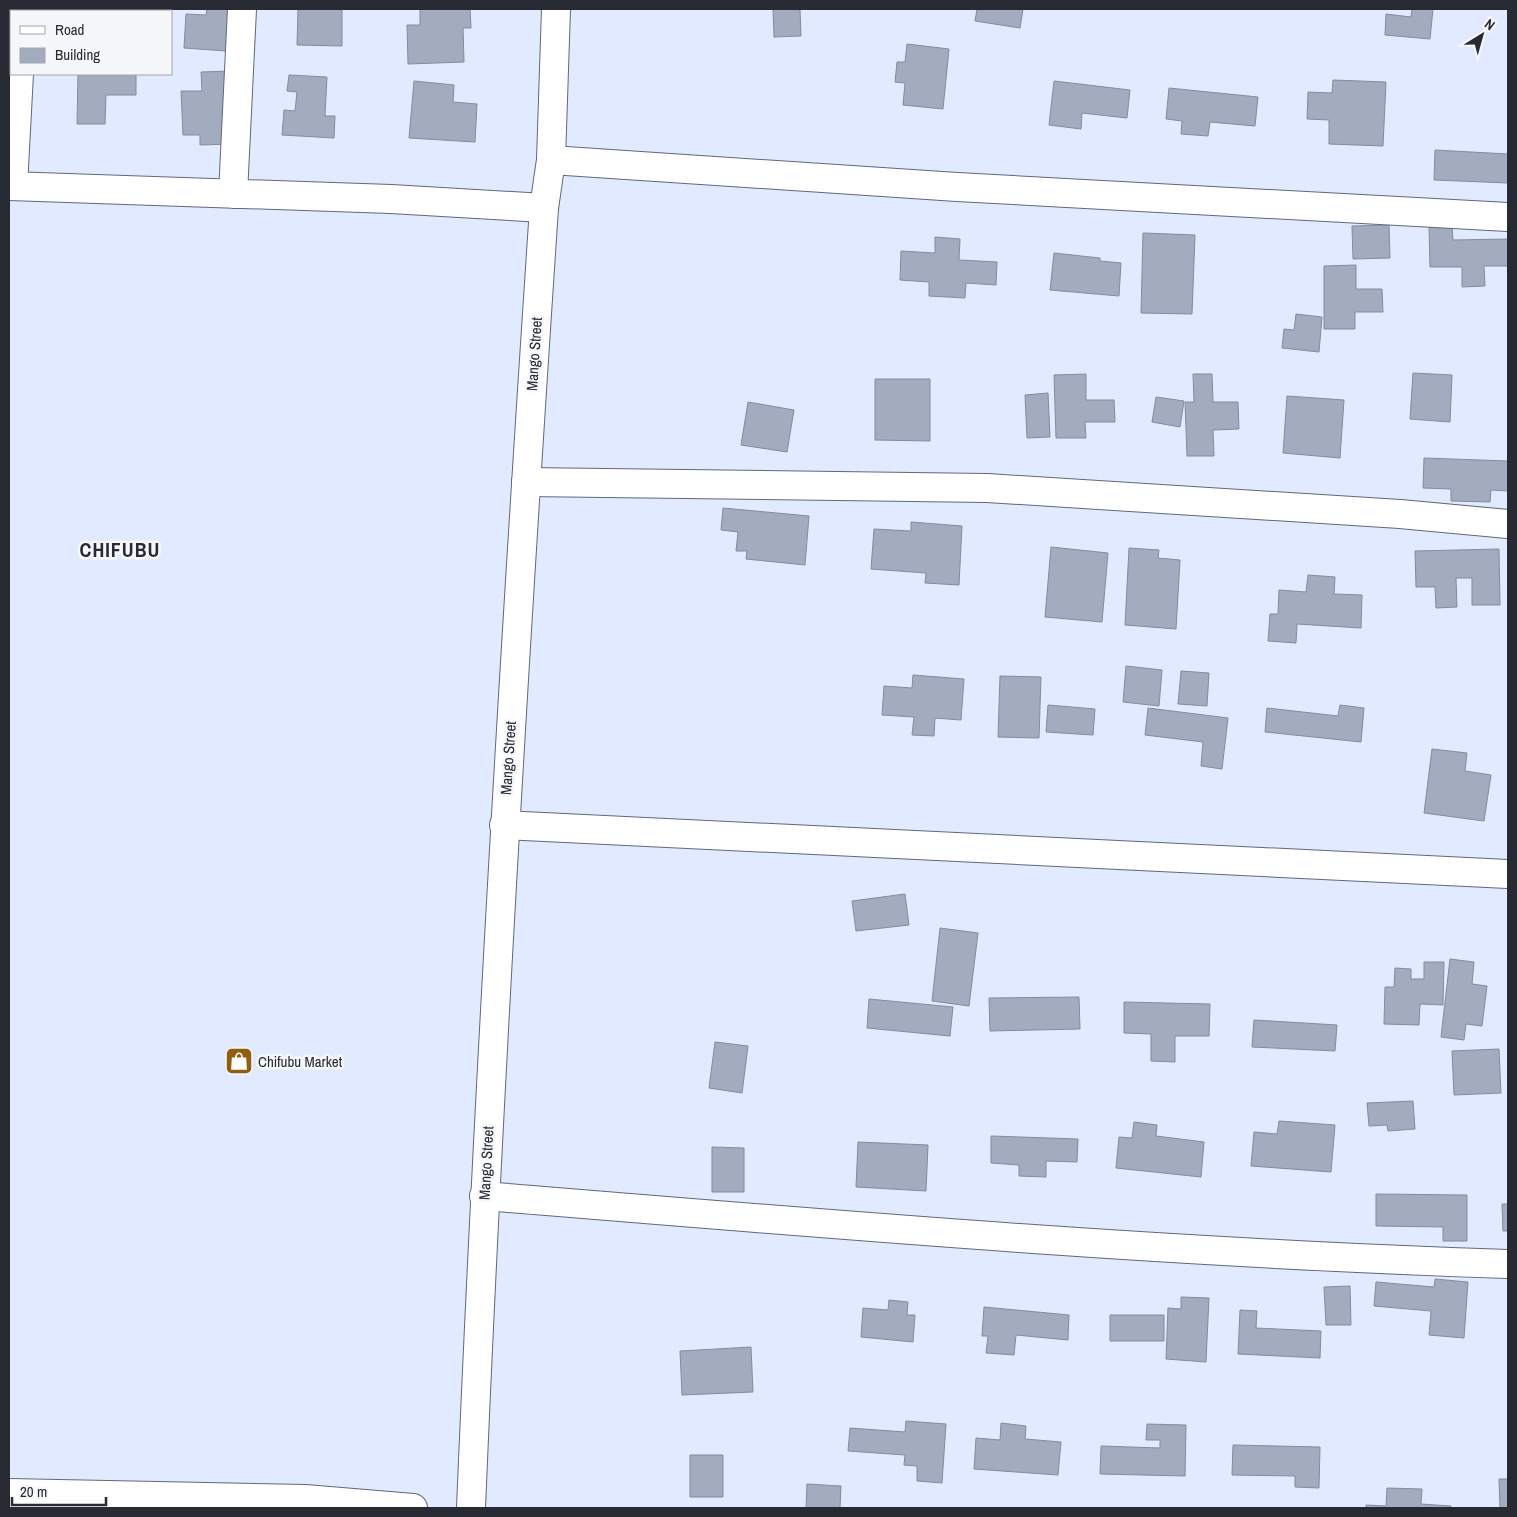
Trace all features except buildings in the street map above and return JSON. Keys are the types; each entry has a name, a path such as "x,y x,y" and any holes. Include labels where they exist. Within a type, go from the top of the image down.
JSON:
{"street":[{"path":"233,194 242,9"},
{"name":"Mango Street","path":"471,1508 484,1196 504,825 544,208 551,160 556,9"},
{"path":"18,75 11,186 391,199 544,208"},
{"path":"551,160 957,187 1508,217"},
{"path":"526,482 987,488 1400,514 1508,524"},
{"path":"504,825 1508,874"},
{"path":"484,1196 1002,1238 1370,1259 1508,1264"},
{"path":"9,1493 305,1499 413,1508"}],"place":[{"name":"Chifubu Market","path":"239,1061"}],"district":[{"name":"CHIFUBU","path":"120,549"}]}
